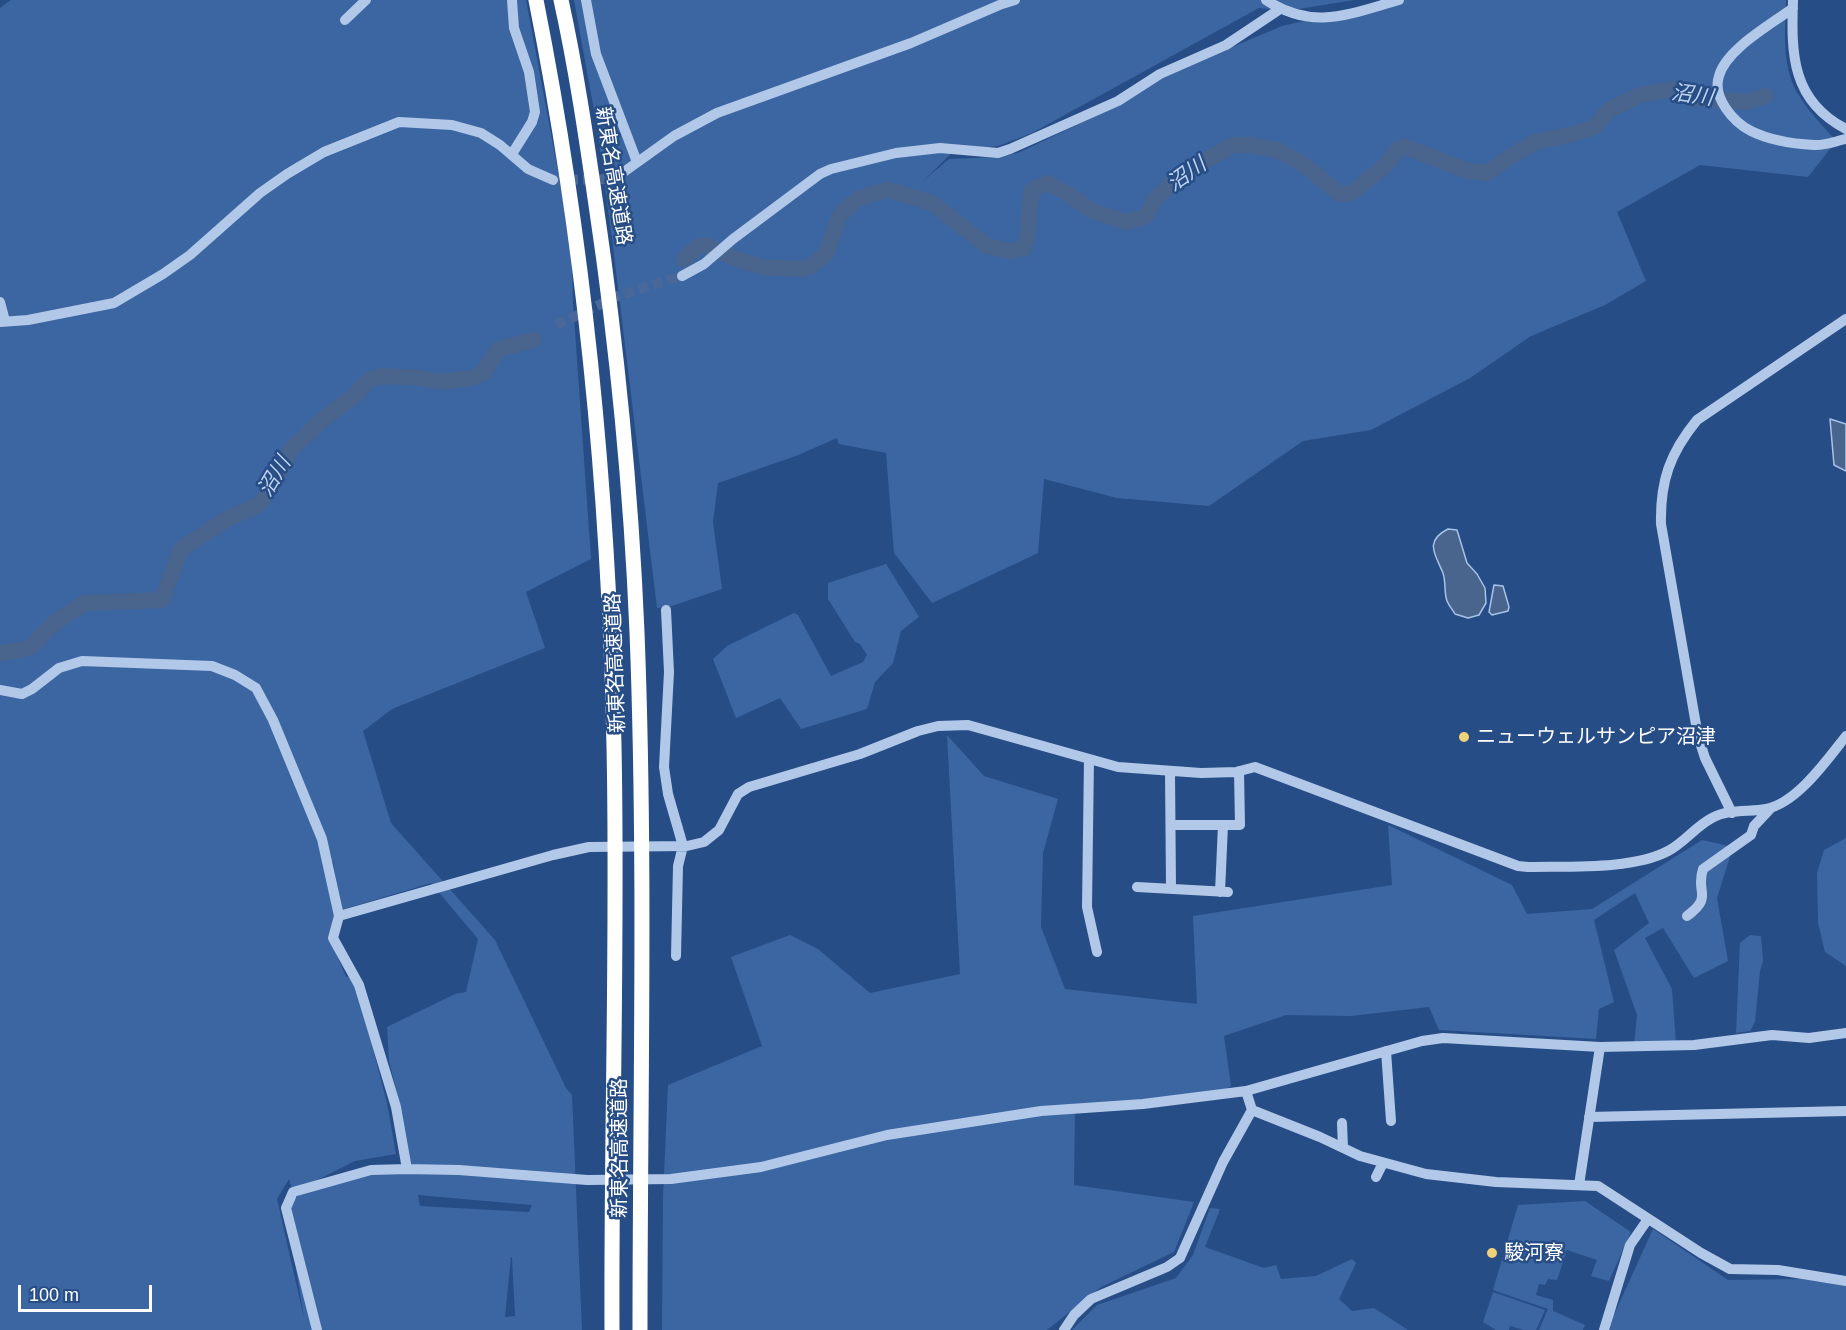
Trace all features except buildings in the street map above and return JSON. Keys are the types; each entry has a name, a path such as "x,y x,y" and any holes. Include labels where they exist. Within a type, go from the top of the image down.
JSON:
{"highway":[{"name":"新東名高速道路","path":"536,0 561,136 578,256 593,379 606,550 616,863 612,1330"},
{"name":"新東名高速道路","path":"561,0 584,123 604,256 631,520 637,632 641,793 640,1330"}],"street":[{"path":"345,20 366,0"},
{"path":"512,0 514,28 529,72 535,112 532,122 512,154"},
{"path":"586,0 596,54 637,162"},
{"path":"614,179 674,136 717,113 911,43 1015,0"},
{"path":"1266,0 1295,15 1319,19 1399,0"},
{"path":"1793,4 1793,57 1801,85 1816,107 1846,129"},
{"path":"1793,4 1778,19 1764,26 1733,54 1719,75 1718,98 1731,114 1750,131 1817,146 1846,139"},
{"path":"682,276 704,264 733,239 825,172 896,153 940,148 998,153 1010,149 1118,101 1160,74 1226,45 1280,9"},
{"path":"0,302 3,322 28,320 114,303 164,274 190,255 260,193 287,174 324,152 399,122 452,125 481,133 512,154 528,169 552,180"},
{"path":"1732,813 1705,758 1698,736 1661,524 1661,493 1668,468 1697,420 1846,319"},
{"path":"666,610 669,672 664,767 679,846 676,956"},
{"path":"0,690 22,694 59,668 82,661 212,666 235,675 253,687 273,720 322,839 339,916 333,938 359,985 396,1107 407,1169"},
{"path":"339,916 553,855 589,848 679,846 704,842 719,830 738,794 749,787 860,754 918,731 938,726 968,726 1118,767 1170,772 1218,773 1256,767 1518,866 1528,867 1627,863 1651,859 1670,851 1711,818 1770,808 1787,801 1846,736"},
{"path":"1089,759 1087,908 1097,952"},
{"path":"1171,825 1240,825 1239,771"},
{"path":"1170,772 1171,889"},
{"path":"1687,916 1702,903 1704,897 1701,876 1703,869 1750,835 1754,826 1770,808"},
{"path":"1137,887 1224,892 1223,825"},
{"path":"317,1330 286,1208 293,1192 371,1170 459,1170 587,1180 671,1179 761,1167 887,1135 1041,1111 1143,1104 1246,1091 1422,1041 1443,1038 1600,1047 1694,1045 1772,1035 1809,1038 1846,1034"},
{"path":"1579,1185 1600,1047"},
{"path":"1386,1051 1391,1121"},
{"path":"1064,1330 1074,1315 1091,1299 1167,1267 1180,1258 1223,1162 1252,1110 1246,1091"},
{"path":"1252,1110 1360,1156 1426,1174 1496,1182 1598,1186 1701,1253 1730,1269 1778,1270 1846,1281"},
{"path":"1589,1117 1846,1111"},
{"path":"1342,1122 1343,1148"},
{"path":"1376,1178 1383,1163"},
{"path":"1604,1330 1630,1245 1648,1219"}],"shaded area":[{"path":"11,0 526,0 571,241 573,303 591,559 526,592 545,648 392,709 363,731 391,823 495,940 566,1088 572,1095 582,1330 0,1330 0,8","holes":["319,840 333,862 341,910 431,883 478,939 466,992 455,994 387,1027 389,1061 399,1101 408,1156 415,1172 371,1170 306,1188 286,1208 304,1318 277,1199 289,1179 293,1192 355,1161 396,1154 387,1103 354,976 346,977 330,939 338,920","418,1195 532,1205 529,1212 420,1206","511,1257 515,1316 505,1317"]},
{"path":"574,0 1354,0 1286,11 1259,8 1032,133 998,146 954,151 922,182 949,159 999,157 1018,153 1123,103 1168,74 1282,26 1397,0 1786,0 1786,50 1790,75 1804,103 1836,141 1808,177 1700,165 1617,212 1646,281 1605,305 1531,336 1470,378 1371,430 1303,441 1209,506 1117,498 1044,479 1038,553 932,603 894,553 886,453 839,444 837,438 796,456 718,483 713,522 722,589 672,606 657,608 597,127"},
{"path":"1830,419 1846,424 1846,471 1834,465"},
{"path":"1448,529 1457,530 1467,563 1485,588 1486,603 1479,615 1468,618 1455,614 1447,601 1444,576 1435,554 1434,543 1436,538"},
{"path":"886,564 919,617 901,631 893,663 875,682 867,709 801,729 780,698 736,718 713,659 727,646 794,613 798,615 831,676 863,662 867,655 860,644 855,642 828,599 828,583"},
{"path":"1494,585 1503,586 1509,607 1508,611 1492,615 1489,612"},
{"path":"947,735 984,776 1058,799 1043,853 1041,927 1065,989 1197,1004 1193,916 1392,885 1388,825 1512,885 1527,914 1592,909 1702,840 1733,847 1717,898 1728,961 1694,978 1663,928 1645,938 1672,989 1676,1043 1634,1045 1637,1015 1614,950 1649,923 1635,893 1594,920 1614,1002 1599,1009 1596,1039 1439,1030 1429,1007 1351,1016 1286,1015 1224,1036 1231,1086 1222,1091 1075,1108 1074,1185 1194,1202 1174,1252 1101,1287 1047,1330 662,1330 663,1197 668,1085 762,1046 731,957 790,935 818,949 870,993 960,974"},
{"path":"1846,838 1846,966 1825,952 1818,923 1817,873 1824,850"},
{"path":"1750,935 1761,936 1763,961 1755,1022 1750,1031 1736,1033 1740,943"},
{"path":"1585,1201 1631,1232 1609,1281 1591,1276 1597,1260 1567,1250 1557,1280 1548,1279 1545,1285 1539,1284 1536,1295 1553,1300 1553,1311 1585,1325 1583,1330 1539,1330 1548,1309 1493,1290 1518,1205"},
{"path":"1210,1208 1220,1209 1205,1247 1264,1268 1276,1265 1281,1279 1316,1276 1352,1259 1356,1263 1339,1299 1352,1311 1374,1308 1408,1330 1072,1330 1097,1305 1176,1278 1193,1255"},
{"path":"1653,1229 1728,1280 1802,1279 1846,1286 1846,1330 1610,1330 1613,1317"},
{"path":"1493,1292 1545,1310 1536,1330 1524,1330 1510,1326 1509,1330 1496,1330 1483,1322"}],"waterway":[{"name":"沼川","path":"684,260 697,247 705,245 762,267 801,269 810,267 826,254 839,217 845,210 858,199 889,190 932,203 987,246 1008,251 1023,249 1027,238 1032,190 1047,183 1065,192 1092,211 1126,222 1145,217 1156,198 1183,173 1233,145 1278,150 1304,165 1340,194 1352,193 1387,164 1398,149 1406,147 1468,171 1487,173 1536,142 1595,127 1609,110 1640,95 1673,89 1691,98 1748,102 1765,96"},
{"name":"沼川","path":"0,653 31,647 53,624 85,603 162,600 181,549 227,519 260,504 292,448 327,416 352,398 369,380 380,376 420,378 441,382 472,378 483,373 499,349 534,340"}],"tunnel":[{"path":"553,180 614,179"},
{"path":"556,325 618,296 682,276"}],"place":[{"name":"ニューウェルサンピア沼津","path":"1464,737"},
{"name":"駿河寮","path":"1492,1253"}]}
